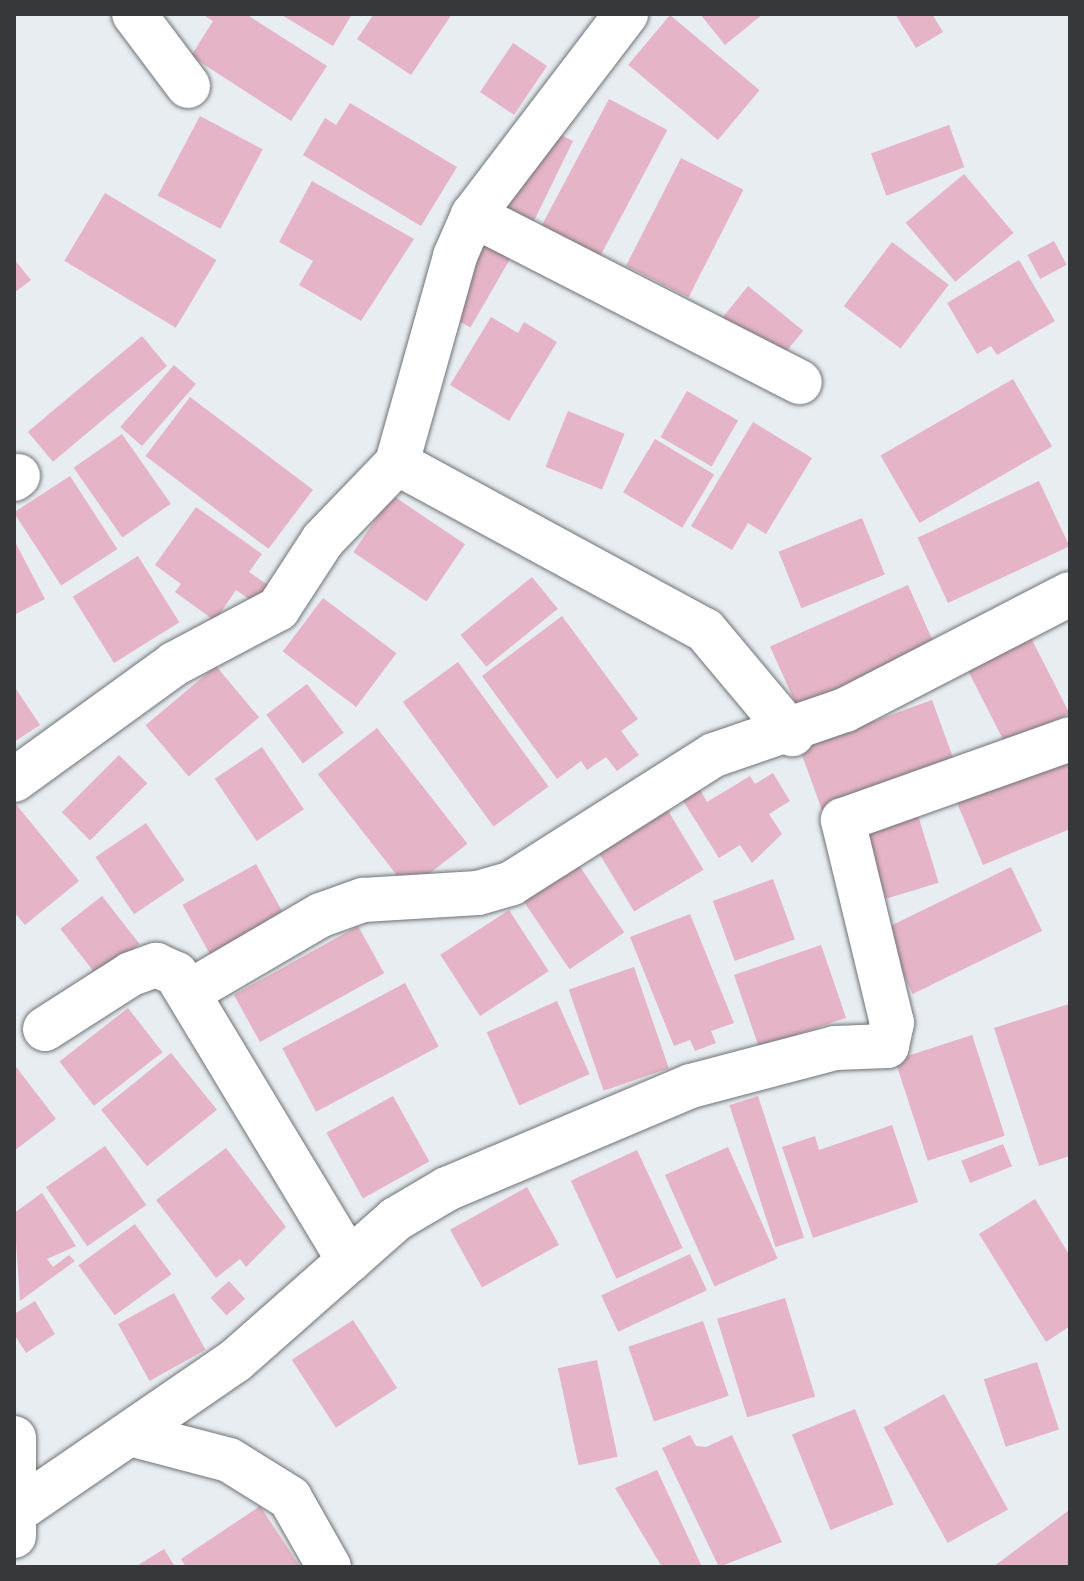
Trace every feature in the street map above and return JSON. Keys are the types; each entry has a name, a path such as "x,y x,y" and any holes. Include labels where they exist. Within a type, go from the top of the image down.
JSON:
{"street":[{"path":"134,14 188,86"},
{"path":"14,780 174,664 278,609 323,540 397,463 455,256 473,215 626,14"},
{"path":"473,215 800,382"},
{"path":"397,463 705,630 792,734"},
{"path":"189,992 321,915 363,900 478,893 512,883 714,755 792,734 1070,594"},
{"path":"15,1527 130,1434 235,1361 396,1219 447,1189 691,1086 835,1048 887,1046 892,1023 843,820 1070,739"},
{"path":"45,1029 156,965 176,974 349,1261"},
{"path":"130,1434 229,1460 290,1498 329,1567"},
{"path":"14,1438 15,1527"}],"building":[{"path":"202,14 246,14 327,66 291,121 191,56 213,21"},
{"path":"280,14 352,14 333,46"},
{"path":"374,14 452,14 411,75 357,39"},
{"path":"700,14 763,14 725,45"},
{"path":"895,14 932,14 943,32 916,48"},
{"path":"670,15 760,90 718,140 628,65"},
{"path":"513,43 547,66 514,115 480,92"},
{"path":"609,99 667,130 595,265 537,234"},
{"path":"350,103 457,167 421,226 303,155 325,118 336,125"},
{"path":"200,116 263,149 220,229 158,195"},
{"path":"949,125 964,167 886,196 871,153"},
{"path":"551,130 573,141 531,227 503,213"},
{"path":"681,158 743,190 688,298 626,266"},
{"path":"964,174 1013,233 955,282 906,223"},
{"path":"312,181 414,239 361,321 299,285 313,261 279,242"},
{"path":"105,193 216,260 176,328 64,261"},
{"path":"484,236 513,253 470,327 441,310"},
{"path":"1054,241 1067,265 1040,279 1028,255"},
{"path":"892,242 949,285 901,349 844,306"},
{"path":"14,259 31,280 14,293"},
{"path":"1019,260 1055,321 997,355 991,346 977,354 947,303"},
{"path":"748,286 803,331 777,363 722,319"},
{"path":"491,317 518,333 524,322 557,342 509,421 450,385"},
{"path":"142,336 167,366 53,462 28,432"},
{"path":"174,365 196,384 142,446 120,427"},
{"path":"1013,379 1052,447 919,523 880,456"},
{"path":"687,391 738,420 712,466 660,437"},
{"path":"190,397 313,490 268,549 145,456"},
{"path":"568,411 625,434 602,489 546,467"},
{"path":"753,422 812,458 766,534 748,523 732,550 691,526"},
{"path":"122,434 171,504 122,537 74,468"},
{"path":"655,439 714,475 682,528 623,492"},
{"path":"70,476 117,549 61,585 14,512"},
{"path":"1039,481 1069,546 948,603 918,538"},
{"path":"392,495 465,544 426,601 353,552"},
{"path":"196,507 262,554 249,572 268,585 255,603 236,590 215,621 175,592 181,584 155,565"},
{"path":"862,518 885,575 801,608 779,552"},
{"path":"14,540 45,599 14,615"},
{"path":"138,556 179,622 114,663 73,597"},
{"path":"532,577 558,609 486,667 461,635"},
{"path":"908,585 938,652 800,713 770,646"},
{"path":"323,598 396,653 356,707 283,652"},
{"path":"562,616 638,719 621,731 639,755 617,771 606,757 587,770 581,761 557,779 482,676"},
{"path":"1029,634 1069,713 1006,746 966,666"},
{"path":"458,662 549,787 494,827 403,702"},
{"path":"216,666 259,717 189,776 146,725"},
{"path":"307,684 344,733 303,763 266,715"},
{"path":"14,686 40,725 14,742"},
{"path":"932,700 957,768 824,816 800,748"},
{"path":"377,728 468,844 408,890 318,774"},
{"path":"262,747 304,809 257,841 215,779"},
{"path":"1070,751 1070,829 983,865 955,798"},
{"path":"119,755 147,783 90,841 62,812"},
{"path":"773,773 790,801 769,814 782,834 752,863 740,845 719,858 675,788 693,777 707,802 750,776 755,784"},
{"path":"14,802 79,881 25,925 14,912"},
{"path":"667,809 704,870 634,912 598,851"},
{"path":"917,812 939,883 886,899 864,828"},
{"path":"146,823 185,880 134,914 95,857"},
{"path":"570,852 624,932 570,969 515,889"},
{"path":"256,864 285,916 212,957 183,905"},
{"path":"1011,867 1042,931 913,994 882,930"},
{"path":"773,879 795,939 735,961 713,901"},
{"path":"102,896 140,944 98,977 60,929"},
{"path":"509,910 549,971 480,1016 440,955"},
{"path":"690,914 734,1023 711,1031 716,1043 695,1051 690,1040 674,1046 630,937"},
{"path":"358,926 384,973 260,1042 234,995"},
{"path":"821,945 846,1018 759,1048 734,975"},
{"path":"634,967 669,1068 604,1091 569,989"},
{"path":"405,983 439,1047 316,1112 282,1048"},
{"path":"557,1001 590,1074 519,1105 487,1032"},
{"path":"1069,1004 1070,1156 1039,1166 994,1028"},
{"path":"128,1008 162,1052 94,1106 59,1062"},
{"path":"972,1035 1005,1136 928,1161 895,1060"},
{"path":"171,1053 217,1110 147,1166 101,1110"},
{"path":"14,1064 56,1119 14,1151"},
{"path":"393,1096 429,1162 363,1198 327,1133"},
{"path":"758,1096 804,1238 776,1247 729,1105"},
{"path":"892,1125 918,1202 813,1238 782,1147 815,1136 819,1150"},
{"path":"1003,1144 1012,1166 970,1183 961,1161"},
{"path":"105,1146 146,1205 87,1246 46,1187"},
{"path":"728,1147 778,1258 715,1287 665,1175"},
{"path":"226,1148 286,1227 246,1267 240,1259 216,1278 156,1200"},
{"path":"637,1150 683,1248 616,1279 571,1181"},
{"path":"527,1187 559,1245 482,1287 450,1230"},
{"path":"42,1193 76,1246 47,1259 53,1267 69,1255 75,1261 20,1301 14,1213"},
{"path":"1035,1199 1070,1256 1070,1326 1046,1342 979,1234"},
{"path":"135,1224 171,1274 115,1315 78,1265"},
{"path":"690,1254 707,1290 618,1332 601,1295"},
{"path":"229,1281 245,1299 226,1316 210,1298"},
{"path":"174,1293 206,1350 150,1381 118,1324"},
{"path":"785,1298 815,1396 747,1417 717,1319"},
{"path":"35,1301 55,1334 26,1353 14,1334 14,1314"},
{"path":"353,1320 397,1388 336,1428 292,1360"},
{"path":"703,1321 729,1396 654,1421 628,1347"},
{"path":"597,1360 618,1457 578,1465 558,1368"},
{"path":"1037,1362 1059,1430 1006,1447 984,1379"},
{"path":"944,1394 1008,1509 948,1543 884,1427"},
{"path":"855,1409 894,1504 831,1530 792,1434"},
{"path":"690,1435 696,1446 706,1447 732,1435 782,1542 719,1567 662,1448"},
{"path":"657,1470 702,1567 662,1567 615,1488"},
{"path":"260,1506 299,1565 186,1567 181,1559"},
{"path":"1068,1511 1070,1567 993,1567"},
{"path":"164,1549 175,1567 135,1567"}]}
